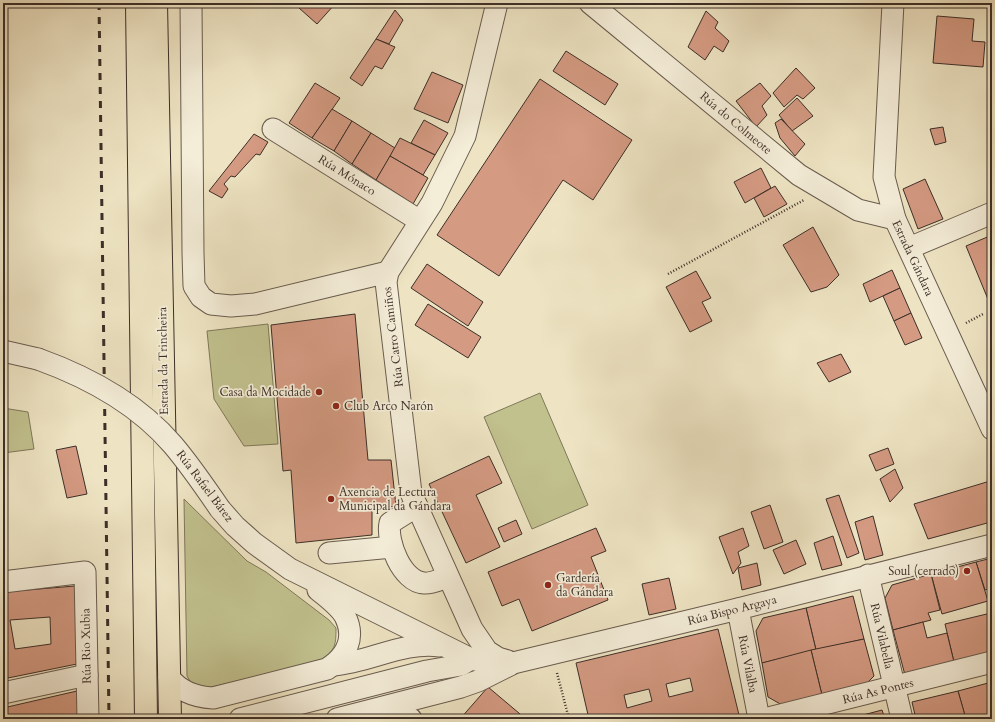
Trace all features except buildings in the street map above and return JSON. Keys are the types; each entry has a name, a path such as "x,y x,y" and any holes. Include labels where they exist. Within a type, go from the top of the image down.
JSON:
{"highway":[{"name":"Estrada da Trincheira","path":"137,3 146,719"},
{"name":"Estrada da Trincheira","path":"156,3 170,719"}],"street":[{"path":"191,3 194,286 201,298 211,304 231,306 255,304 388,272"},
{"name":"Rúa Catro Camiños","path":"497,3 465,136 432,203 388,272 386,282 411,493 474,633 487,651 498,658 513,663"},
{"name":"Rúa do Colmeote","path":"590,3 799,175 858,210 895,219"},
{"name":"Estrada Gándara","path":"893,3 884,178 895,219 992,429"},
{"name":"Rúa Mónaco","path":"273,128 420,222"},
{"path":"909,248 992,213"},
{"name":"Rúa Rafael Bárez","path":"3,351 38,359 62,368 99,386 120,399 149,421 172,444 220,509 235,526 254,543 290,569 471,659"},
{"path":"417,506 390,523 388,529 392,547 402,569 418,582 425,584 448,577"},
{"name":"Rúa Bispo Argaya","path":"471,659 489,663 513,663 738,609 868,575 992,545"},
{"path":"329,553 392,547"},
{"path":"169,677 175,684 190,694 204,698 213,698 316,673 327,669 334,664 349,645 350,634 344,616 326,597 290,569"},
{"name":"Rúa Rio Xubia","path":"3,582 85,572 88,719"},
{"name":"Rúa Vilabella","path":"868,575 902,719"},
{"name":"Rúa Vilalba","path":"738,609 759,719"},
{"path":"334,664 349,663 410,646 451,646 458,641 464,622 463,611"},
{"path":"240,719 419,673 461,665 471,659"},
{"name":"Rúa As Pontes","path":"764,719 992,662"},
{"path":"337,719 461,687 478,681 513,663"},
{"path":"3,693 87,675"},
{"path":"394,705 411,719"}],"path":[{"path":"668,274 823,190"},
{"path":"967,322 983,314"},
{"path":"551,654 569,719"}],"green space":[{"path":"268,324 278,444 244,446 214,399 207,331"},
{"path":"540,393 588,505 532,529 484,417"},
{"path":"3,408 28,412 34,449 3,453"},
{"path":"184,499 247,561 266,572 329,620 336,628 336,634 334,648 328,654 319,661 204,689 192,685 187,676"}],"railway":[{"path":"99,3 109,719"}],"place":[{"name":"Casa da Mocidade","path":"319,392"},
{"name":"Club Arco Narón","path":"336,406"},
{"name":"Axencia de Lectura Municipal da Gándara","path":"331,499"},
{"name":"Soul (cerrado)","path":"967,571"},
{"name":"Gardería da Gándara","path":"548,585"}]}
